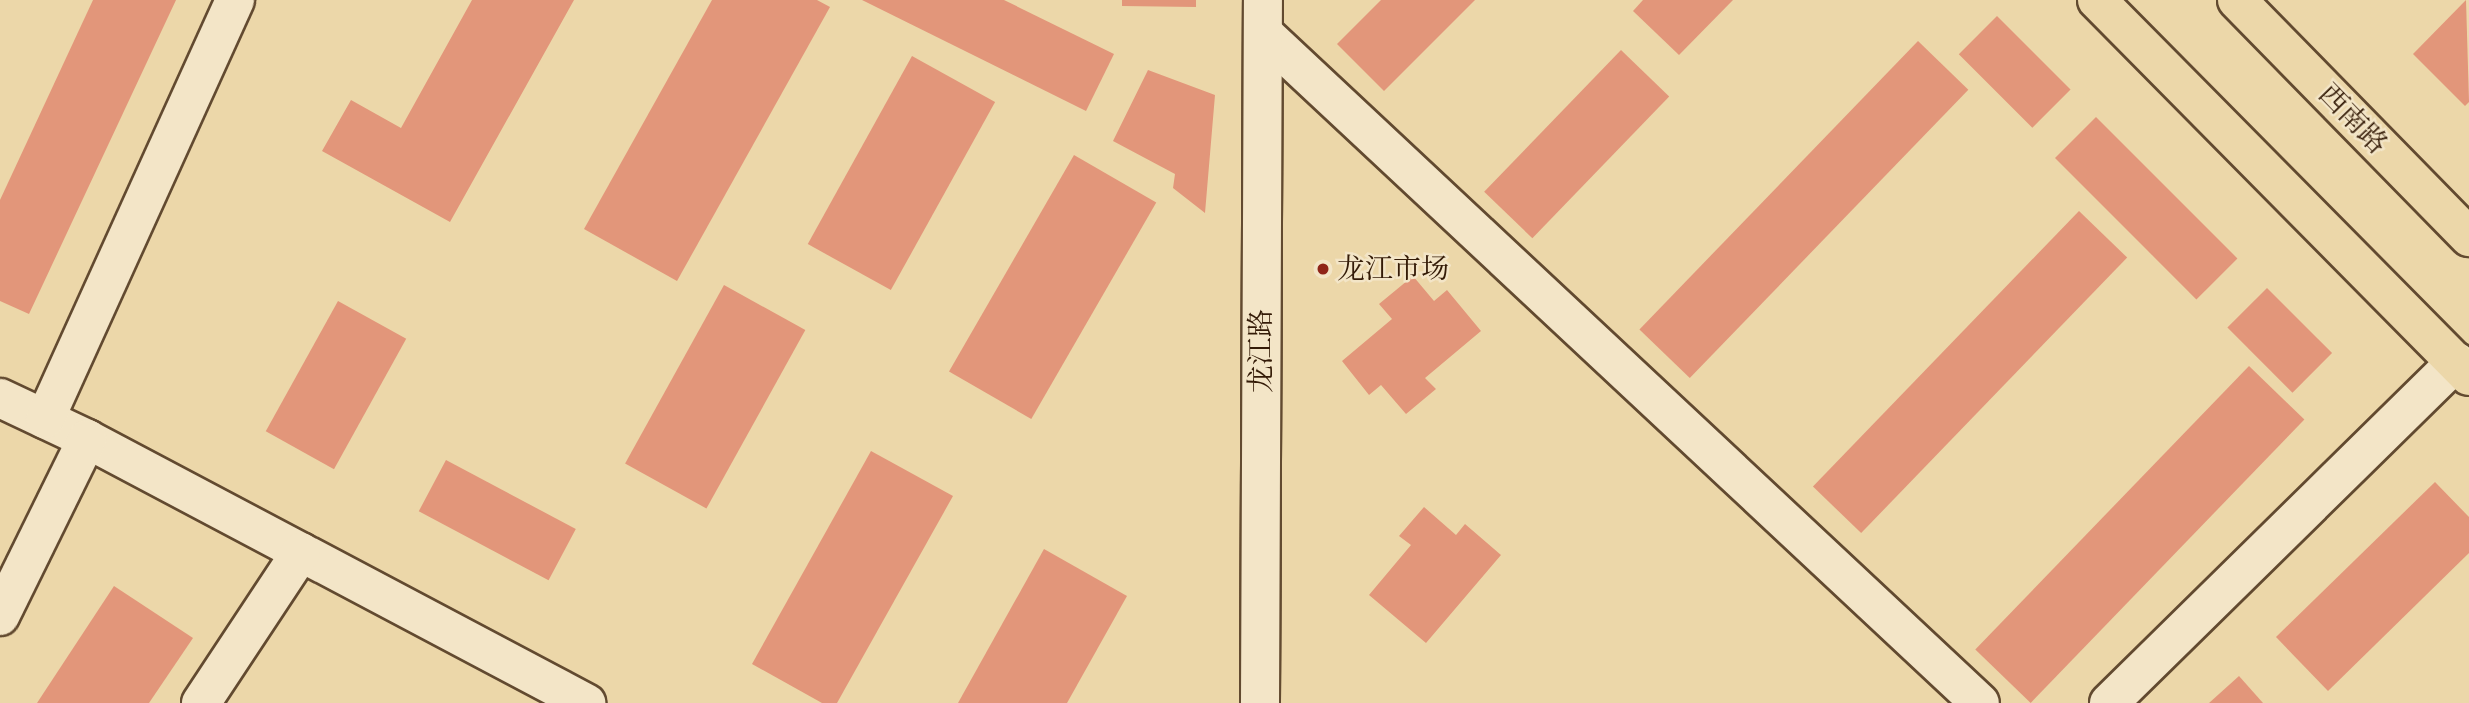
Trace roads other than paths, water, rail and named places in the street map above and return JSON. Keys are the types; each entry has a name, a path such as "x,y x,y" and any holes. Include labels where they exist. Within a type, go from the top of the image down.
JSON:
{"main road":[{"path":"2097,0 2465,363"},
{"name":"西南路","path":"2236,0 2469,237"}],"street":[{"path":"44,419 235,0"},
{"path":"1263,17 1980,703"},
{"name":"龙江路","path":"1260,703 1263,17"},
{"path":"2109,703 2465,363"},
{"path":"0,398 87,439 586,703"},
{"path":"0,616 87,439"},
{"path":"201,703 301,552"}],"place":[{"name":"龙江市场","path":"1323,269"}]}
